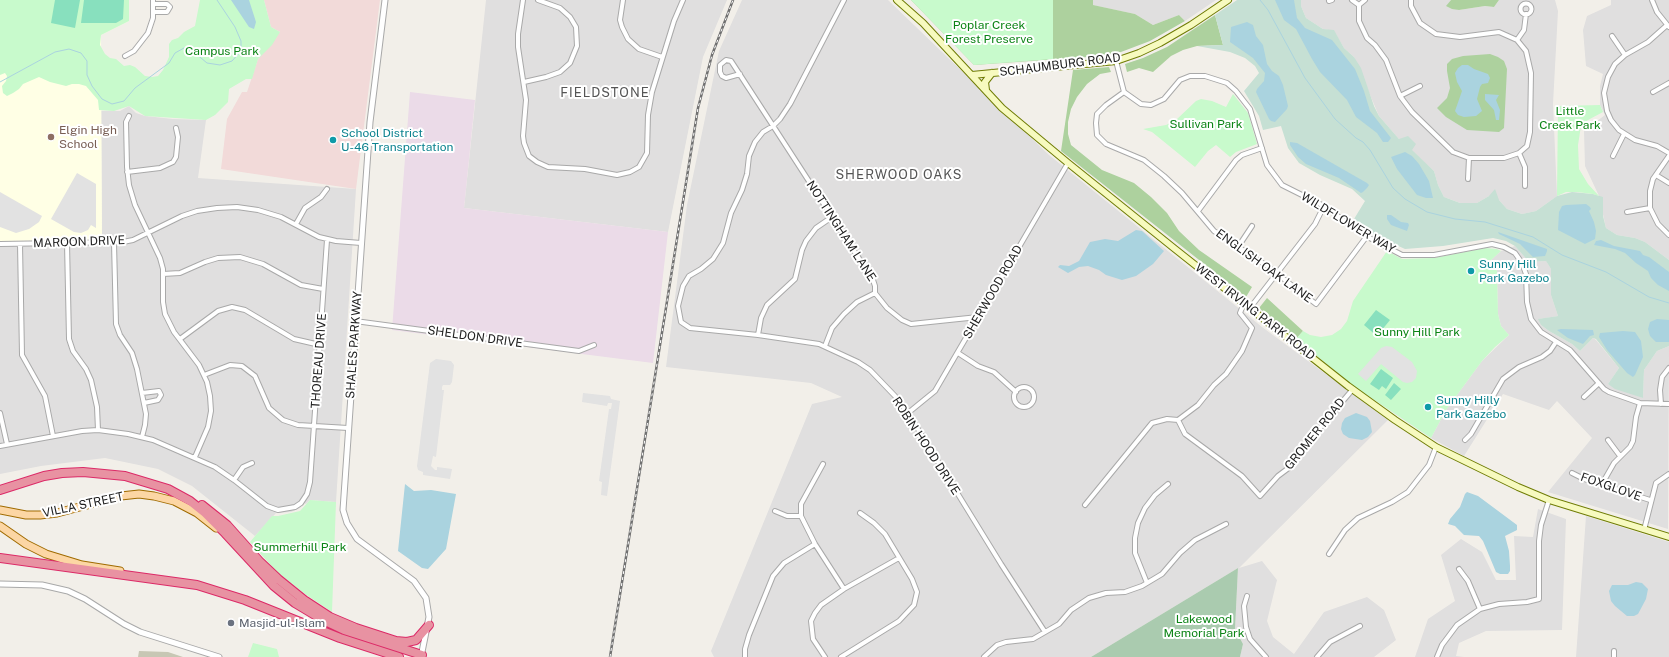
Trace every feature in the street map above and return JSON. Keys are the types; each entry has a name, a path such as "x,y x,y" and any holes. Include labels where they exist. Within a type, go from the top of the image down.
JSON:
{"highway":[{"path":"0,490 44,476 83,472 125,476 168,489 196,500 214,514 278,579 304,600 330,617 356,628 396,641 407,642 416,640 429,624"},
{"path":"168,489 190,501 205,513 274,586 295,603 325,621 344,630 422,656"},
{"path":"0,558 197,585 245,600 340,638 399,657"}],"main road":[{"name":"WEST IRVING PARK ROAD","path":"897,0 923,24 1002,108 1068,163 1396,422 1436,447 1491,474 1550,500 1669,537"},
{"name":"SCHAUMBURG ROAD","path":"972,75 1116,61 1139,53 1160,43 1191,25 1228,0"},
{"path":"986,90 985,82 992,73"},
{"name":"VILLA STREET","path":"0,510 26,515 40,515 57,513 121,496 139,494 154,496 174,501 197,513 244,554"},
{"path":"0,526 26,544 46,554 61,559 82,565 174,581"}],"street":[{"name":"SHALES PARKWAY","path":"385,0 370,122 348,428 344,506 347,523 353,534 363,544 408,576 418,585 428,604 429,624 422,656"},
{"path":"522,0 518,40 526,100 523,132 524,143 529,156 542,165 552,168 585,169 609,175 623,174 639,167 647,153 650,104 656,76 674,21 684,0"},
{"path":"524,82 560,72 570,63 577,46 576,27 570,17 560,8 538,0"},
{"path":"623,0 620,20 628,39 639,49 662,56"},
{"path":"773,126 780,119 790,104 844,0"},
{"path":"1352,0 1359,5"},
{"path":"1364,0 1359,5 1359,22 1367,38 1375,45 1386,60 1400,96 1412,112 1452,152 1469,158 1504,158 1519,153 1528,146 1530,132 1531,73 1526,51 1517,40 1500,32 1460,37 1436,34 1420,23 1411,6 1410,0"},
{"path":"1652,0 1657,12 1668,26 1648,42 1625,55 1612,69 1606,82 1604,93 1606,106 1611,120 1624,134 1635,140 1657,146 1669,153"},
{"path":"125,56 134,51 148,33 152,24 153,2 166,4 170,8 167,12 153,12"},
{"path":"1517,40 1524,30 1526,14"},
{"path":"1612,36 1625,55"},
{"name":"NOTTINGHAM LANE","path":"740,74 726,78 722,76 720,72 720,65 726,60 731,61 740,74 873,280 876,286 875,293 893,313 902,320 911,324 978,317"},
{"path":"1116,61 1124,92"},
{"name":"WILDFLOWER WAY","path":"1124,92 1141,104 1151,105 1164,99 1180,80 1190,76 1200,75 1224,81 1232,86 1250,109 1271,172 1282,185 1324,206 1367,236 1402,255 1434,254 1492,244 1504,247 1515,253 1522,263 1526,274 1527,302 1531,318 1541,332 1570,350 1599,383 1609,392 1640,403 1669,404"},
{"path":"1653,92 1669,83"},
{"path":"1400,96 1420,86"},
{"name":"ENGLISH OAK LANE","path":"1124,92 1097,114 1097,135 1106,144 1144,160 1182,193 1214,231 1276,273 1316,304 1367,236"},
{"path":"129,116 126,122 127,172 132,197 160,258 163,274 163,302 165,314 170,325 199,365 204,375 210,396 211,412 206,433 195,458"},
{"name":"ROBIN HOOD DRIVE","path":"773,126 763,132 755,142 749,156 747,174 742,190 731,213 723,243 713,259 701,269 689,276 683,286 678,306 681,322 690,328 758,335 825,346 870,370 890,390 908,413 1001,564 1046,632"},
{"path":"127,172 160,168 173,162 176,157 178,137 176,128"},
{"path":"1613,156 1624,134"},
{"path":"1198,211 1236,160 1246,153 1262,148"},
{"path":"1519,153 1525,167 1526,186"},
{"path":"1669,156 1656,175 1650,191 1650,208 1658,224 1669,235"},
{"path":"1468,179 1469,158"},
{"name":"SHERWOOD ROAD","path":"908,413 935,391 1068,163"},
{"path":"1656,175 1669,183"},
{"path":"296,224 305,208 321,197 327,189"},
{"path":"1250,308 1315,224 1324,206"},
{"name":"MAROON DRIVE","path":"0,244 114,243 133,240 190,214 206,209 223,207 258,210 280,217 296,224 312,234 327,240 361,243"},
{"path":"1627,212 1650,208"},
{"path":"758,335 761,318 767,305 795,279 802,250 806,241 816,228 832,217"},
{"path":"1238,247 1252,226"},
{"name":"THOREAU DRIVE","path":"234,480 267,506 278,510 290,509 300,503 307,494 310,482 327,240"},
{"path":"67,243 69,339 91,380 97,407 98,430"},
{"path":"114,243 116,324 120,335 135,361 146,419 142,437"},
{"path":"20,244 22,355 26,365 45,396 53,436"},
{"path":"163,274 180,273 204,262 218,258 240,257 263,264 301,285 323,289"},
{"path":"825,346 832,328 844,314 858,302 875,293"},
{"path":"1084,505 1152,423 1167,419 1178,420 1198,405 1214,385 1226,374 1242,351 1252,328 1240,313 1244,303"},
{"path":"180,339 218,311 232,307 245,310 294,339 320,345"},
{"name":"SHELDON DRIVE","path":"356,321 579,351 594,345"},
{"path":"1465,440 1471,434 1503,379 1519,367 1542,357 1550,351 1556,342"},
{"path":"958,353 978,366 994,372 1016,392"},
{"path":"204,375 230,365 247,368 255,376 270,408 278,417 293,424 348,428"},
{"path":"1661,404 1660,390 1662,377 1669,368"},
{"path":"1584,397 1599,383"},
{"path":"1020,388 1027,388 1033,394 1033,400 1029,405 1019,405 1015,400 1016,392 1020,388"},
{"name":"GROMER ROAD","path":"1178,420 1185,434 1242,476 1260,496 1278,476 1290,467 1308,442 1353,389"},
{"path":"142,393 159,391 161,395 158,400 144,403"},
{"path":"1602,484 1614,463 1630,447 1633,441 1636,418 1640,403"},
{"path":"0,413 7,444"},
{"path":"0,446 75,432 98,430 119,432 142,437 215,467 234,480 243,468 252,463"},
{"path":"1608,440 1620,456"},
{"path":"1329,554 1345,530 1358,518 1392,502 1408,492 1429,465 1436,447"},
{"path":"823,464 801,504 801,516 815,544 844,589"},
{"name":"FOXGLOVE","path":"1572,473 1650,500"},
{"path":"1644,530 1650,500 1656,483 1669,474"},
{"path":"1147,583 1135,553 1135,538 1138,523 1145,508 1155,495 1168,484"},
{"path":"1437,657 1442,645 1457,626 1480,609 1499,604 1527,602 1539,599 1539,541 1541,526 1550,500"},
{"path":"776,512 787,516 801,516"},
{"path":"841,657 900,621 914,605 917,592 912,579 885,534 874,523 860,513"},
{"path":"984,657 997,645 1006,642 1033,639 1046,632 1059,624 1071,610 1089,598 1106,593 1125,592 1147,583 1162,574 1180,553 1195,540 1226,524"},
{"path":"745,657 745,648 749,636 773,576 784,563 815,544"},
{"path":"825,657 813,639 811,621 821,605 844,589 899,558"},
{"path":"1459,569 1468,581 1480,609"},
{"path":"0,584 42,585 68,591 85,599 124,624 140,632 219,657"},
{"path":"1247,596 1244,606 1246,627 1250,640 1266,657"},
{"path":"1317,657 1330,642 1360,626"},
{"path":"1614,651 1614,657"}],"shaded area":[{"name":"Elgin High School","path":"0,0 129,0 129,21 101,35 102,240 0,241"},
{"path":"264,0 380,0 356,189 221,169 227,119 242,92 247,92 258,59 280,32 271,27"},
{"path":"486,0 727,0 703,57 668,232 464,208"},
{"path":"742,0 888,0 1049,155 1262,327 1388,420 1239,568 1262,561 1277,580 1267,621 1273,637 1294,654 1324,612 1367,597 1384,610 1396,640 1374,657 1240,657 1243,644 1235,629 1238,568 1091,657 714,657 711,651 812,404 842,397 811,383 666,367 687,205 719,51"},
{"path":"1093,0 1216,0 1185,21 1179,15 1153,25 1135,14 1092,5"},
{"path":"1237,0 1301,0 1301,6 1306,18 1323,29 1334,30 1344,48 1354,57 1361,68 1379,116 1399,139 1408,136 1416,144 1412,150 1434,171 1438,185 1444,197 1460,203 1477,203 1489,196 1495,189 1499,200 1507,209 1522,214 1536,211 1557,196 1572,192 1593,194 1603,197 1603,216 1606,228 1617,235 1635,238 1645,242 1669,260 1669,346 1657,351 1644,370 1643,398 1615,389 1608,384 1619,368 1596,339 1593,338 1580,351 1572,344 1541,325 1538,319 1558,316 1551,295 1551,269 1546,261 1529,262 1515,246 1506,241 1493,238 1443,246 1405,249 1372,234 1354,219 1365,201 1352,189 1320,175 1299,163 1288,148 1281,126 1263,130 1259,116 1244,91 1259,73 1255,66 1245,58 1230,52 1197,46 1223,45 1215,15"},
{"path":"1301,0 1451,0 1447,6 1459,10 1485,6 1494,7 1499,0 1555,0 1558,11 1553,104 1557,196 1536,211 1522,214 1507,209 1499,200 1489,196 1477,203 1460,203 1444,197 1438,185 1434,171 1399,139 1379,116 1354,57 1344,48 1334,31 1323,29 1306,18 1301,6"},
{"path":"1611,0 1669,0 1669,260 1645,242 1635,238 1617,235 1606,228 1599,196 1585,166 1584,131 1605,115 1600,105 1600,86 1603,74 1586,66 1583,30 1587,16 1611,5"},
{"path":"410,92 475,100 464,208 668,232 653,363 392,330"},
{"path":"129,106 136,113 145,116 206,120 198,178 356,189 336,502 310,500 306,504 304,503 300,508 291,512 276,513 255,536 192,486 158,469 105,458 41,466 0,474 0,241 102,240 101,111 120,111"},
{"path":"77,173 96,184 96,228 91,225 88,230 81,233 74,232 51,219"},
{"path":"0,192 42,216 39,222 29,229 16,233 0,227"},
{"path":"1515,246 1529,262 1546,261 1551,269 1551,295 1558,316 1539,319 1541,325 1572,344 1580,351 1593,338 1596,340 1619,368 1608,384 1643,398 1644,370 1657,351 1669,346 1668,529 1548,492 1592,438 1557,401 1549,410 1503,394 1464,456 1431,438 1446,410 1482,361 1509,335 1501,326 1498,314 1497,271 1490,261 1501,251"},
{"path":"1386,346 1392,347 1412,362 1417,371 1416,378 1412,382 1403,382 1381,364 1366,381 1358,374 1381,348"},
{"path":"436,359 451,361 454,365 452,382 450,385 443,385 442,387 442,390 444,390 436,457 433,456 431,466 435,470 437,470 437,467 452,469 450,479 423,475 423,472 418,470 417,466 430,363"},
{"path":"583,393 610,396 611,399 620,401 607,496 601,495 602,482 599,481 609,409 611,409 612,403 608,403 607,406 582,402"},
{"path":"1538,509 1566,519 1562,630 1486,631 1459,643 1456,656 1464,657 1415,657 1428,619 1455,601 1441,555 1461,539 1482,552 1496,580 1516,580 1514,536 1533,537"},
{"path":"1586,516 1669,542 1669,657 1576,657"},
{"path":"139,651 168,652 183,657 138,657"}],"green space":[{"name":"Campus Park","path":"0,0 129,0 129,21 101,35 100,45 105,54 110,58 116,59 124,66 130,65 135,67 145,76 152,77 158,76 163,70 169,57 169,44 172,40 178,38 184,32 195,26 200,0 264,0 271,27 280,32 272,45 258,59 252,79 246,79 229,89 228,102 215,115 206,120 145,116 129,106 114,111 99,110 98,100 86,86 72,84 66,86 50,82 39,77 23,84 19,89 7,96 3,93 2,86 6,81 7,76 5,73 0,75"},
{"path":"55,0 80,0 75,28 51,23"},
{"path":"84,0 124,0 123,19 116,23 81,23"},
{"path":"911,0 1093,0 1093,5 1135,14 1153,25 1179,15 1185,21 1150,41 1121,52 1088,57 974,65"},
{"name":"Poplar Creek Forest Preserve","path":"911,0 1053,0 1053,59 974,65"},
{"path":"1451,0 1499,0 1494,7 1485,6 1459,10 1446,6"},
{"path":"1215,15 1223,45 1197,46 1183,50 1171,56 1153,72 1139,68 1127,72 1125,64 1167,47"},
{"path":"1490,54 1504,61 1507,69 1504,128 1499,132 1467,130 1446,117 1437,108 1447,98 1450,88 1447,64 1452,59 1463,56"},
{"path":"1109,67 1111,72 1100,74 1087,84 1077,97 1071,109 1068,122 1068,134 1071,145 1102,170 1134,183 1151,197 1167,213 1179,231 1199,250 1252,287 1246,297 1061,151 1073,70"},
{"name":"Sullivan Park","path":"1233,94 1248,113 1257,144 1236,152 1230,157 1216,145 1208,151 1195,167 1152,132 1143,129 1166,125 1176,120 1196,101 1201,99 1212,101 1226,107"},
{"name":"Little Creek Park","path":"1600,105 1603,112 1588,120 1581,126 1578,145 1579,169 1588,184 1599,196 1577,192 1566,192 1557,196 1558,106"},
{"name":"Sunny Hill Park","path":"1485,248 1497,249 1501,251 1490,261 1497,271 1498,314 1501,326 1509,335 1482,361 1446,410 1431,438 1355,387 1296,339 1303,331 1310,335 1321,337 1332,335 1341,329 1347,321 1353,301 1387,251 1402,259 1434,258"},
{"path":"1267,298 1303,331 1296,339 1259,308"},
{"path":"1376,310 1390,320 1377,336 1364,325"},
{"path":"1381,369 1393,378 1386,389 1382,386 1379,390 1370,384"},
{"path":"1394,383 1401,389 1391,400 1385,395"},
{"name":"Summerhill Park","path":"310,500 336,502 332,612 305,594 277,572 250,542 272,516 300,511"},
{"name":"Lakewood Memorial Park","path":"1238,568 1235,629 1243,644 1240,657 1091,657"},
{"path":"253,643 277,649 279,657 248,657"}],"water":[{"path":"231,0 249,0 256,22 254,29 249,27"},
{"path":"1275,0 1294,0 1297,18 1305,28 1332,40 1355,69 1370,111 1391,138 1388,142 1383,142 1377,133 1356,117 1347,100 1320,72 1296,29 1284,20"},
{"path":"1247,22 1253,25 1256,36 1263,45 1267,64 1272,71 1279,76 1283,85 1288,106 1275,122 1269,119 1256,92 1264,81 1265,73 1253,58 1230,42 1231,27"},
{"path":"1462,65 1468,65 1488,74 1490,78 1488,83 1482,84 1480,87 1477,99 1482,111 1476,116 1464,117 1458,115 1455,111 1462,91 1457,82 1455,73"},
{"path":"1485,94 1499,95 1496,100 1500,110 1499,120 1496,120 1494,110 1485,100"},
{"path":"1290,142 1297,143 1369,185 1361,193 1339,178 1306,164 1298,157 1290,145"},
{"path":"1405,152 1412,156 1419,164 1429,181 1433,198 1426,198 1417,195 1397,169 1391,157"},
{"path":"1586,204 1591,209 1589,211 1596,231 1595,239 1585,244 1558,230 1559,212 1562,206"},
{"path":"1387,215 1391,215 1401,222 1408,223 1409,225 1407,231 1391,225 1387,219"},
{"path":"1136,230 1142,231 1164,251 1153,264 1136,276 1122,280 1106,275 1099,270 1088,266 1079,267 1068,273 1058,267 1060,265 1069,266 1079,261 1090,242 1105,239 1118,241"},
{"path":"1498,232 1547,249 1545,256 1533,257 1520,244 1499,234"},
{"path":"1601,240 1614,246 1640,251 1643,255 1649,257 1669,272 1669,291 1658,285 1651,278 1648,271 1625,253 1615,249 1594,245 1596,241"},
{"path":"1657,319 1669,320 1669,342 1656,342 1650,336 1648,329 1650,322"},
{"path":"1557,330 1593,330 1594,335 1590,336 1583,344 1568,338"},
{"path":"1623,331 1635,332 1641,341 1643,357 1633,377 1627,373 1607,350 1599,337 1600,333"},
{"path":"1356,413 1367,417 1370,421 1372,432 1368,437 1362,440 1349,438 1343,434 1341,429 1345,418"},
{"path":"405,484 414,491 431,490 456,494 446,549 428,569 422,568 398,551"},
{"path":"1467,492 1478,496 1517,525 1517,530 1505,536 1509,551 1510,571 1508,574 1500,574 1496,572 1483,541 1479,536 1464,535 1455,526 1448,524 1450,519 1460,507"},
{"path":"1636,582 1642,583 1648,589 1646,599 1638,614 1634,616 1627,616 1611,601 1609,591 1612,585 1628,585"}],"waterway":[{"path":"0,82 55,52 69,49 81,53 87,61 87,75 92,86 102,99 112,104 124,101 135,88 169,63 175,53 184,48 195,53 207,63 220,65 232,61 241,51 241,41 235,27 217,0"},
{"path":"1260,0 1268,10 1305,78 1335,119 1356,138 1363,142 1370,150 1393,188 1405,199 1427,212 1455,219 1485,222 1533,237 1562,255 1606,272 1649,297 1669,303"}],"railway":[{"path":"610,657 698,108 712,55 733,0"}],"place":[{"name":"Elgin High School","path":"51,137"},
{"name":"School District U-46 Transportation","path":"333,140"},
{"name":"Sunny Hill Park Gazebo","path":"1471,271"},
{"name":"Sunny Hilly Park Gazebo","path":"1428,407"},
{"name":"Masjid-ul-Islam","path":"231,623"}],"district":[{"name":"FIELDSTONE","path":"605,93"},
{"name":"SHERWOOD OAKS","path":"899,175"}]}
